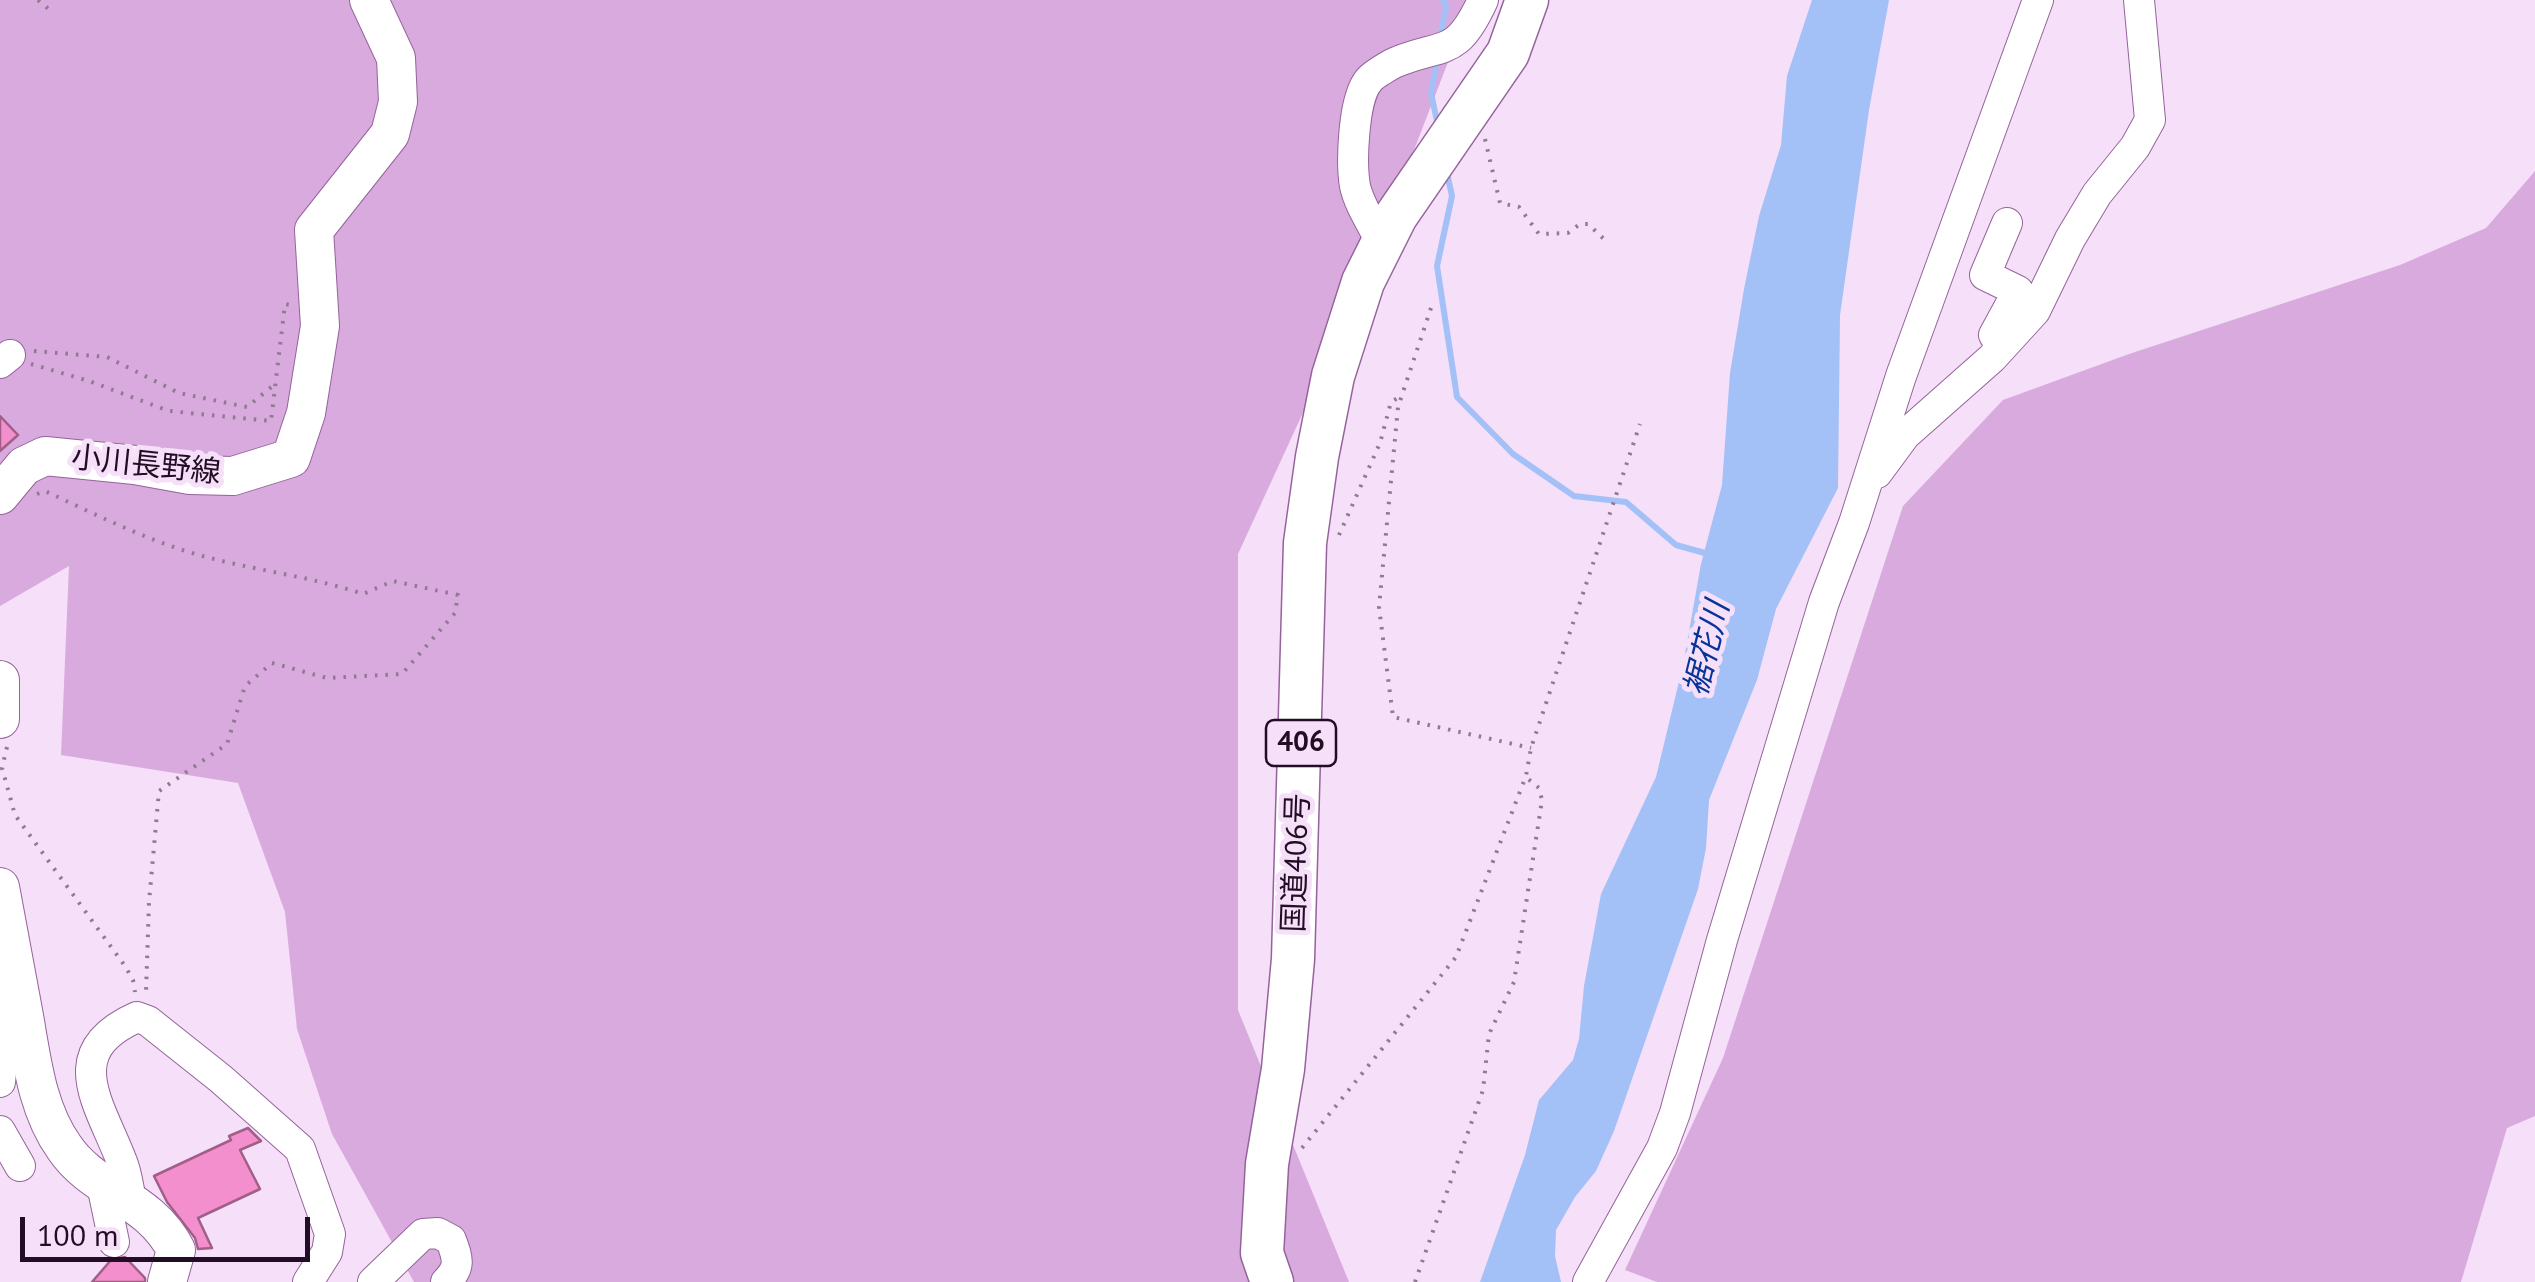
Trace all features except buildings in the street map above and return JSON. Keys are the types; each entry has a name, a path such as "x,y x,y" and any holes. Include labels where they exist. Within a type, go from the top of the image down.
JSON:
{"highway":[{"name":"406","path":"1389,229 1477,120 1508,54 1527,0"},
{"name":"国道406号","path":"1272,1282 1262,1253 1267,1164 1283,1069 1293,960 1305,543 1333,376 1362,282 1389,229"}],"main road":[{"name":"小川長野線","path":"12,484 45,456 190,475 233,476 291,458 306,413 319,310 314,230 390,134 398,102 396,58 369,0"},
{"path":"0,887 42,1107 64,1149 159,1224 176,1250 167,1282"}],"street":[{"path":"1389,229 1355,187 1355,130 1361,94 1369,80 1393,64 1450,48 1473,21 1483,0"},
{"path":"1588,1282 1662,1148 1676,1113 1722,940 1824,602 1900,376 2038,0"},
{"path":"1863,492 1905,435 2035,311 2097,194 2135,147 2150,120 2139,0"},
{"path":"2002,346 1994,335 2018,291 1985,276 2006,223"},
{"path":"0,1082 8,998 18,985"},
{"path":"114,1242 116,1190 123,1164 104,1124 90,1081 90,1066 93,1054 113,1028 137,1017 148,1020 222,1078 300,1149 330,1234 327,1252 308,1282"},
{"path":"0,1131 20,1166"},
{"path":"373,1282 423,1234 438,1233 451,1240 459,1261 456,1272 446,1282"}],"path":[{"path":"38,0 51,11"},
{"path":"1477,120 1500,202 1519,207 1538,234 1568,233 1580,224 1588,224 1606,241"},
{"path":"5,359 169,411 270,421 284,304 319,310"},
{"path":"1431,308 1401,396 1379,608 1393,716 1531,748"},
{"path":"5,359 17,350 107,357 178,393 247,407 275,384"},
{"path":"1336,544 1380,443 1391,402 1401,396"},
{"path":"1300,1150 1456,957 1526,776 1531,748 1640,424"},
{"path":"12,484 44,491 128,529 215,560 332,583 363,594 393,581 458,595 455,612 402,674 327,678 272,663 246,686 228,744 159,790 148,902 146,994 137,1017"},
{"path":"1,702 14,720 2,768 15,815 134,980 137,1017"},
{"path":"1415,1282 1482,1090 1489,1034 1514,982 1542,800 1539,788 1526,776"}],"shaded area":[{"path":"0,0 1472,0 1363,282 1238,554 1238,1010 1349,1282 414,1282 332,1134 297,1029 285,912 238,783 61,755 69,566 0,606"},
{"path":"2535,171 2535,1116 2507,1128 2461,1282 1657,1282 1625,1270 1723,1058 1903,506 2003,400 2400,265 2486,228"}],"water":[{"name":"裾花川","path":"1812,0 1889,0 1840,315 1838,488 1776,609 1757,680 1709,800 1698,889 1614,1131 1596,1171 1556,1230 1555,1256 1561,1282 1480,1282 1525,1155 1539,1100 1573,1060 1601,894 1656,777 1683,665 1701,564 1722,485 1730,373 1744,289 1759,216 1781,145 1787,76"}],"waterway":[{"path":"1440,38 1446,6 1443,0"},
{"path":"1437,60 1431,93 1438,126"},
{"path":"1447,173 1452,196 1437,266 1457,397 1513,454 1574,496 1626,502 1676,545 1712,555"}]}
